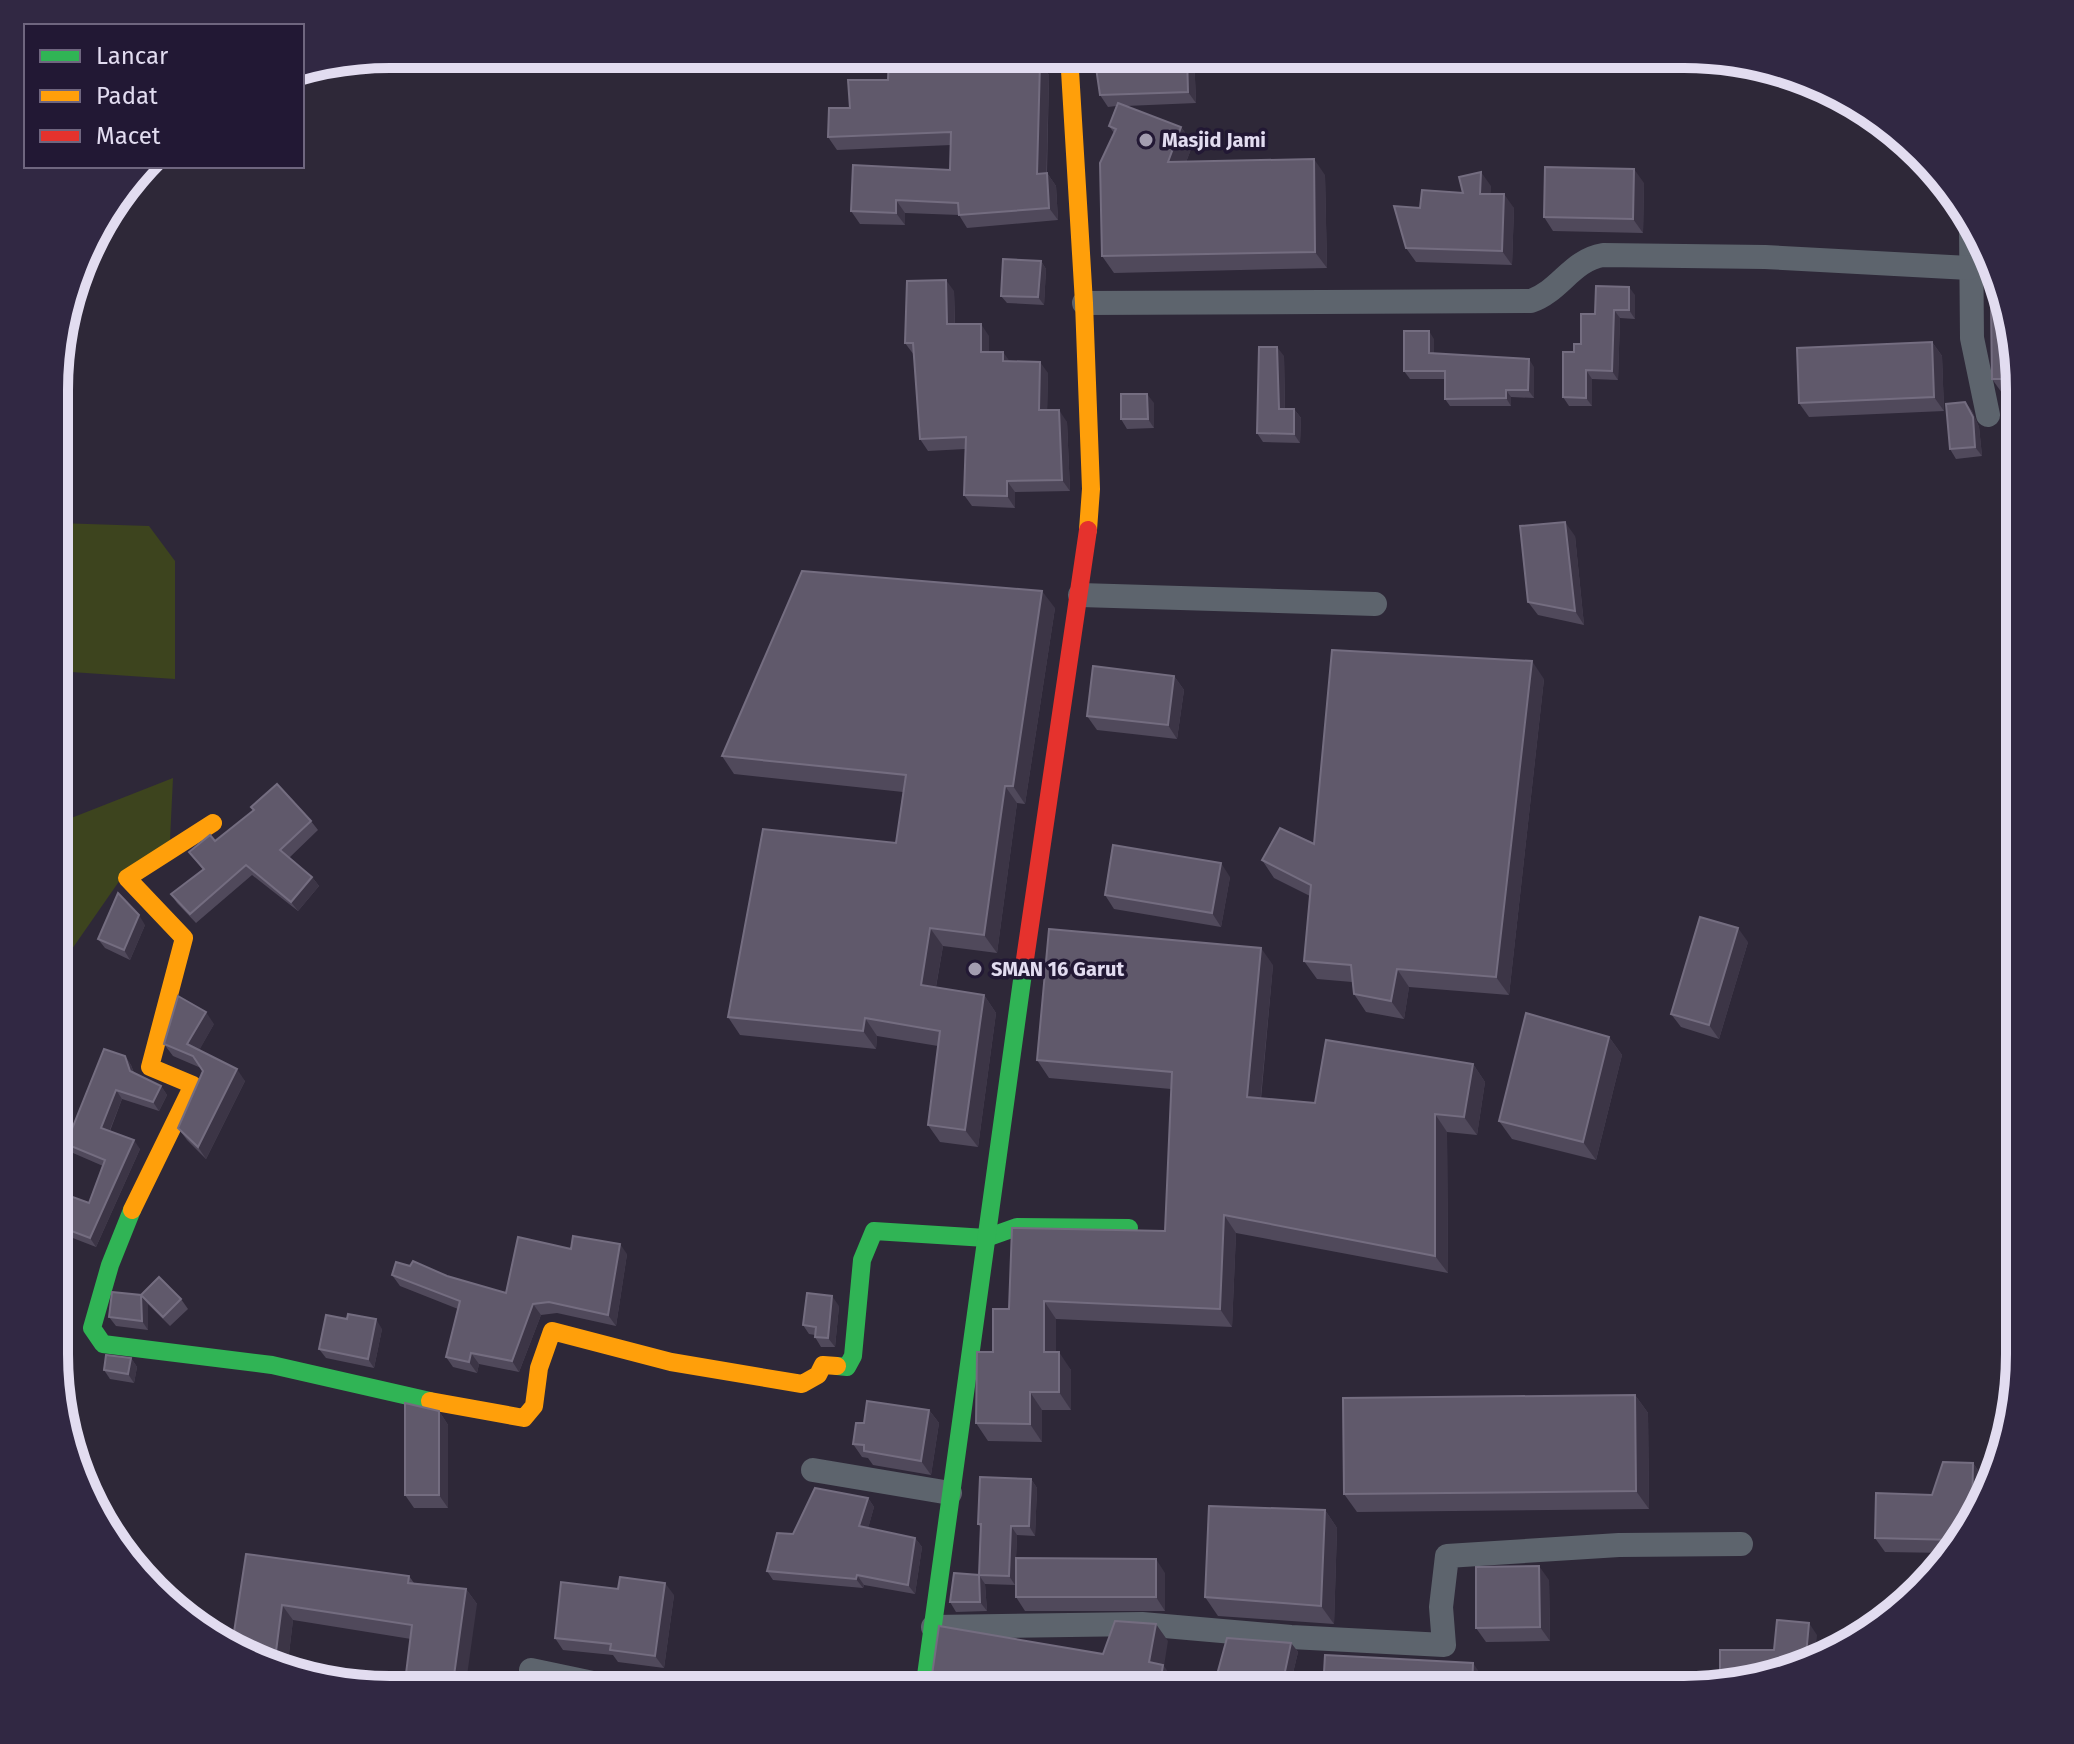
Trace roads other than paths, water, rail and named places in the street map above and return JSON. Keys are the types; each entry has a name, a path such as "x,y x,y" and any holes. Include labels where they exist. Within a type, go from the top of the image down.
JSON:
{"street":[{"path":"926,1676 1046,806 1080,595 1091,489 1070,68"},
{"path":"1970,242 1973,350 1988,415"},
{"path":"1084,303 1531,301 1547,294 1585,260 1603,255 1765,257 1969,268"},
{"path":"1080,595 1375,604"},
{"path":"213,823 127,878 184,938 150,1067 193,1085 134,1207 101,1285 92,1328 103,1344 272,1365 478,1412 524,1418 534,1406 539,1368 552,1331 671,1362 802,1384 818,1375 823,1365 847,1367 853,1356 862,1260 874,1231 986,1238 1017,1227 1129,1228"},
{"path":"813,1470 950,1493"},
{"path":"933,1627 1142,1624 1291,1637 1444,1645 1441,1607 1447,1556 1619,1545 1741,1544"},
{"path":"531,1670 560,1676"}],"place":[{"name":"Masjid Jami","path":"1146,140"},
{"name":"SMAN 16 Garut","path":"975,969"}]}
